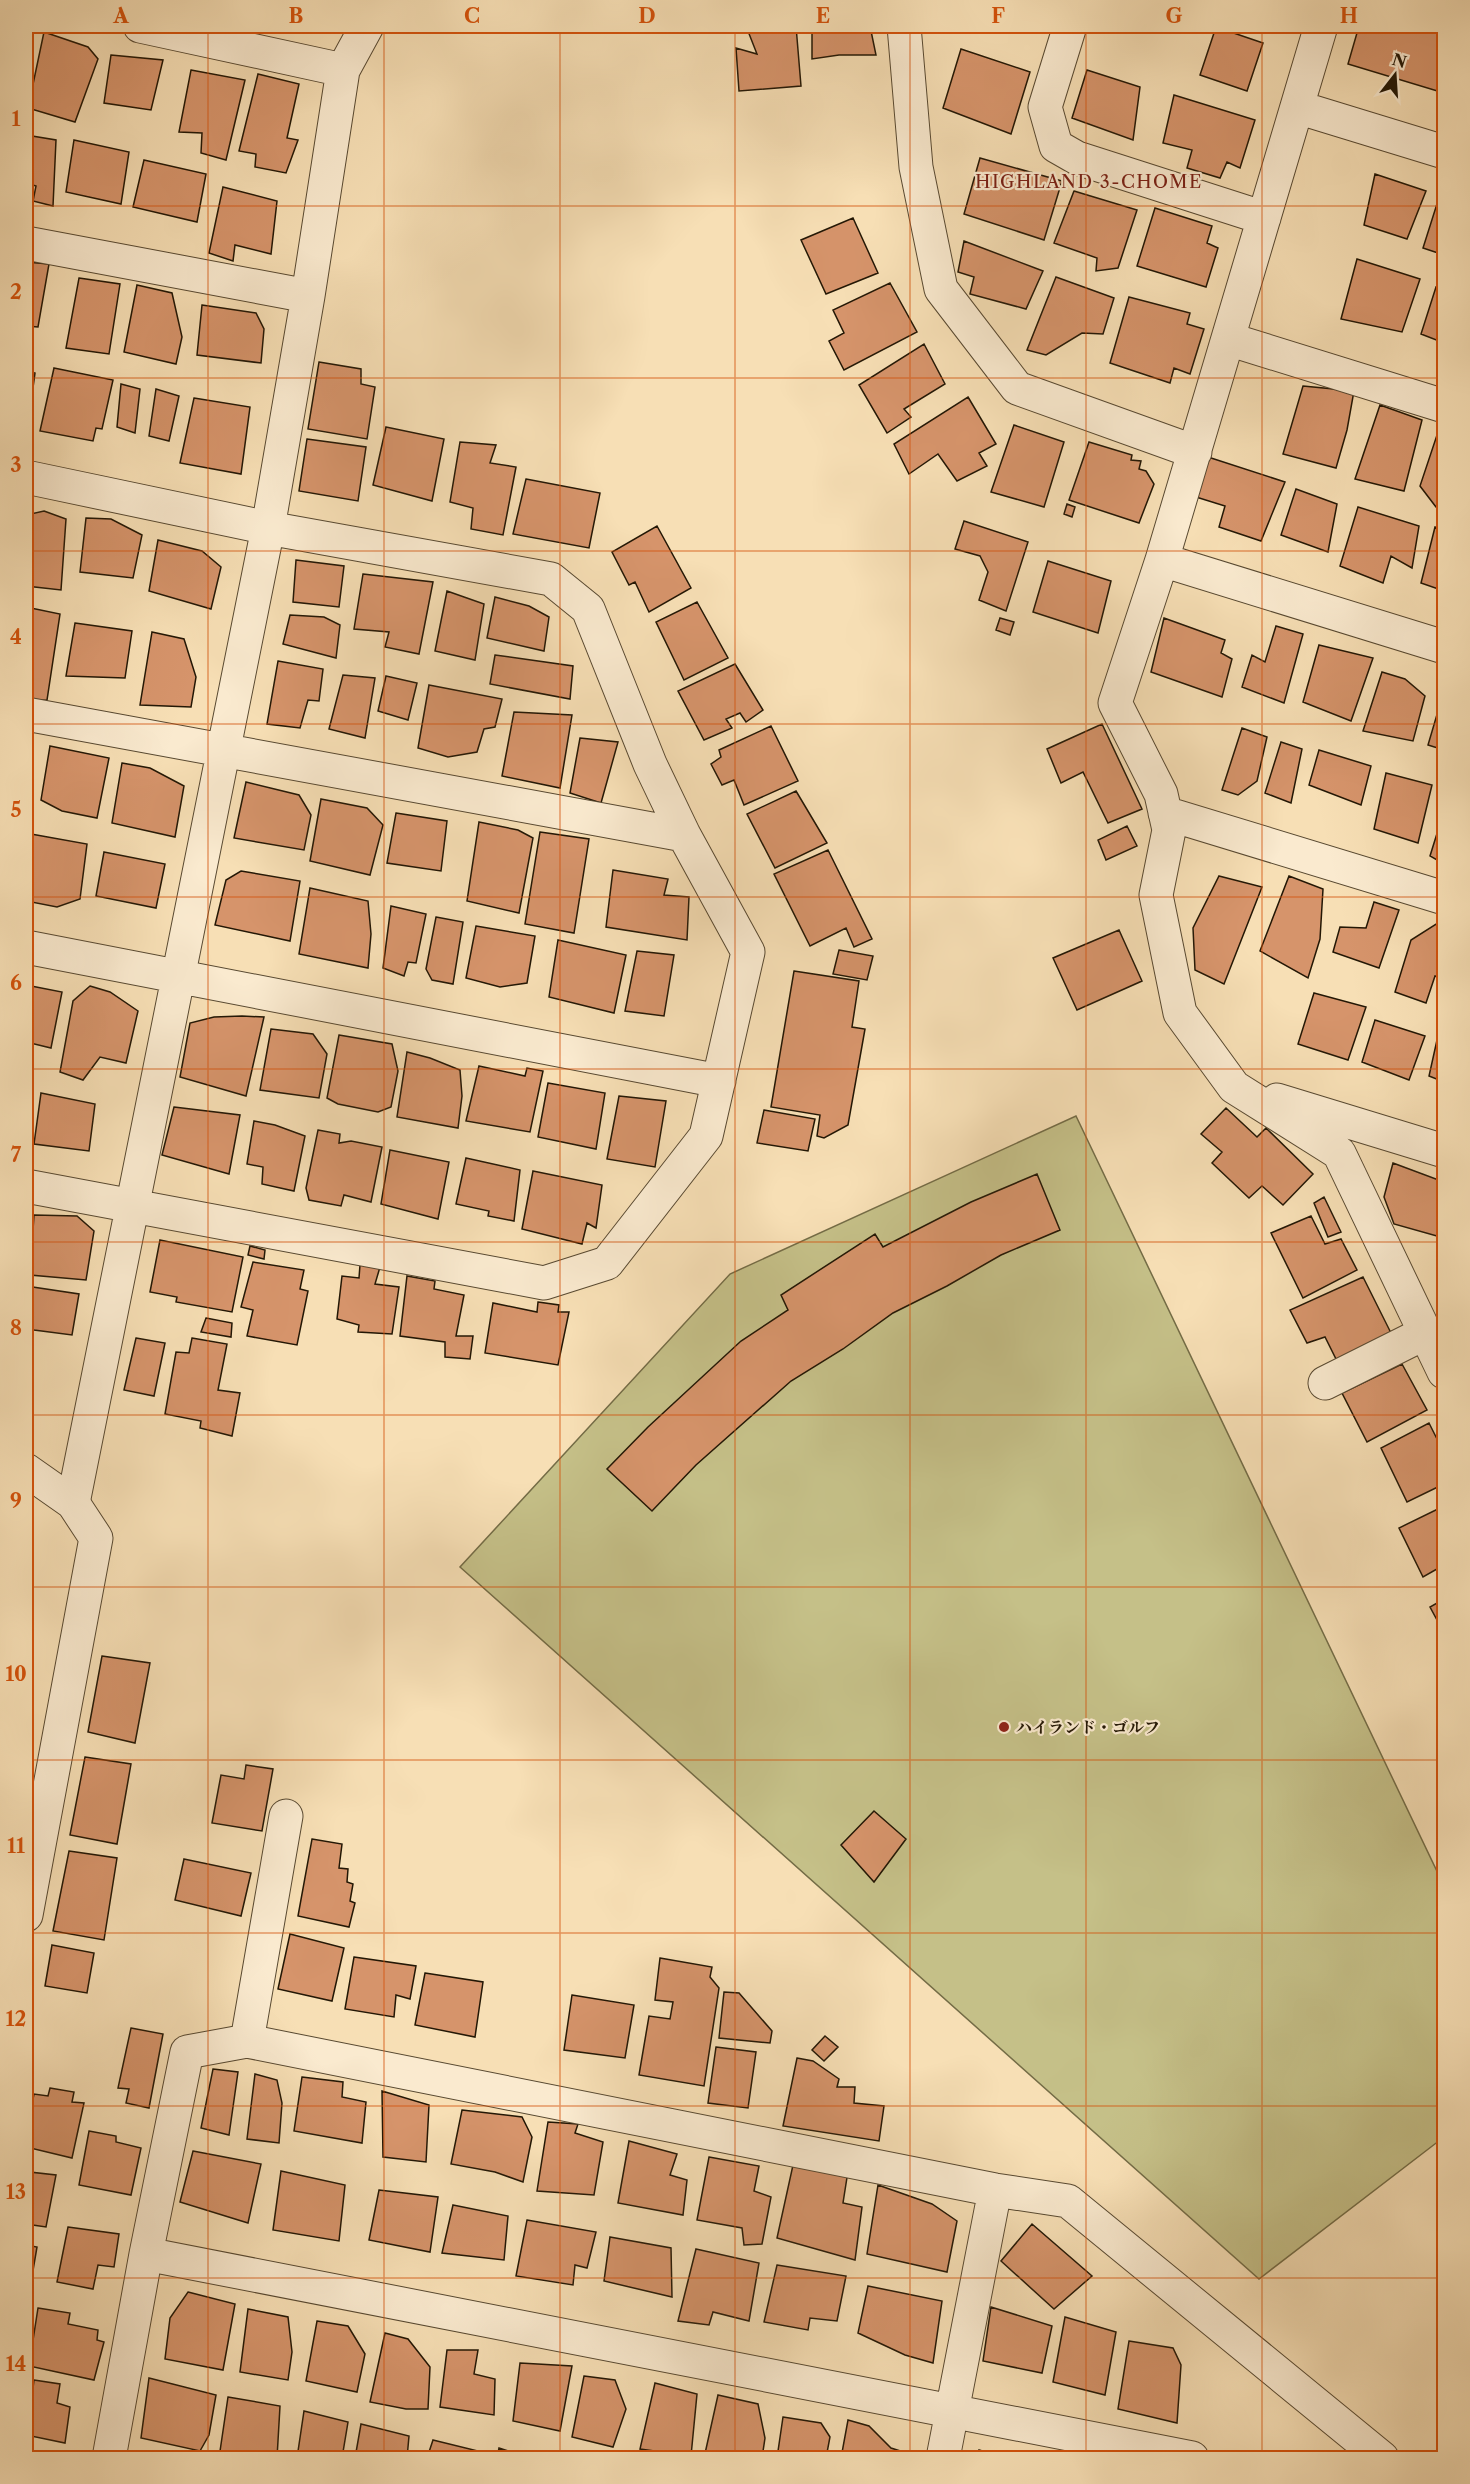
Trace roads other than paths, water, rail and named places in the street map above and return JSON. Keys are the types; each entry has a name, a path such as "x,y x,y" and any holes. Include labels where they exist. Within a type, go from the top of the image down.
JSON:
{"street":[{"path":"140,26 343,70"},
{"path":"73,1503 268,528 308,296 343,70 367,26"},
{"path":"904,26 916,167 940,289 1017,388 1195,452"},
{"path":"1070,26 1045,107 1056,146 1077,158 1264,218"},
{"path":"1321,26 1195,452 1115,703 1161,794 1165,813 1168,830 1156,895 1180,1013 1234,1087 1339,1153 1444,1372"},
{"path":"1297,107 1444,152"},
{"path":"26,243 308,296"},
{"path":"1228,339 1444,406"},
{"path":"26,477 268,528 551,579 588,609 650,764 684,835 748,952 706,1136 607,1263 544,1283 26,1186"},
{"path":"1162,560 1444,647"},
{"path":"26,714 684,835"},
{"path":"1165,813 1444,898"},
{"path":"26,947 719,1081"},
{"path":"1234,1087 1444,1151"},
{"path":"1325,1383 1425,1333"},
{"path":"26,1470 73,1503 96,1538 26,1915"},
{"path":"247,2041 286,1816"},
{"path":"109,2458 146,2254 187,2052 247,2041 995,2190 1068,2201 1382,2458"},
{"path":"943,2458 995,2190"},
{"path":"146,2254 1192,2458"}],"place":[{"name":"ハイランド・ゴルフ","path":"1004,1727"}],"district":[{"name":"HIGHLAND 3-CHOME","path":"1089,182"}]}
